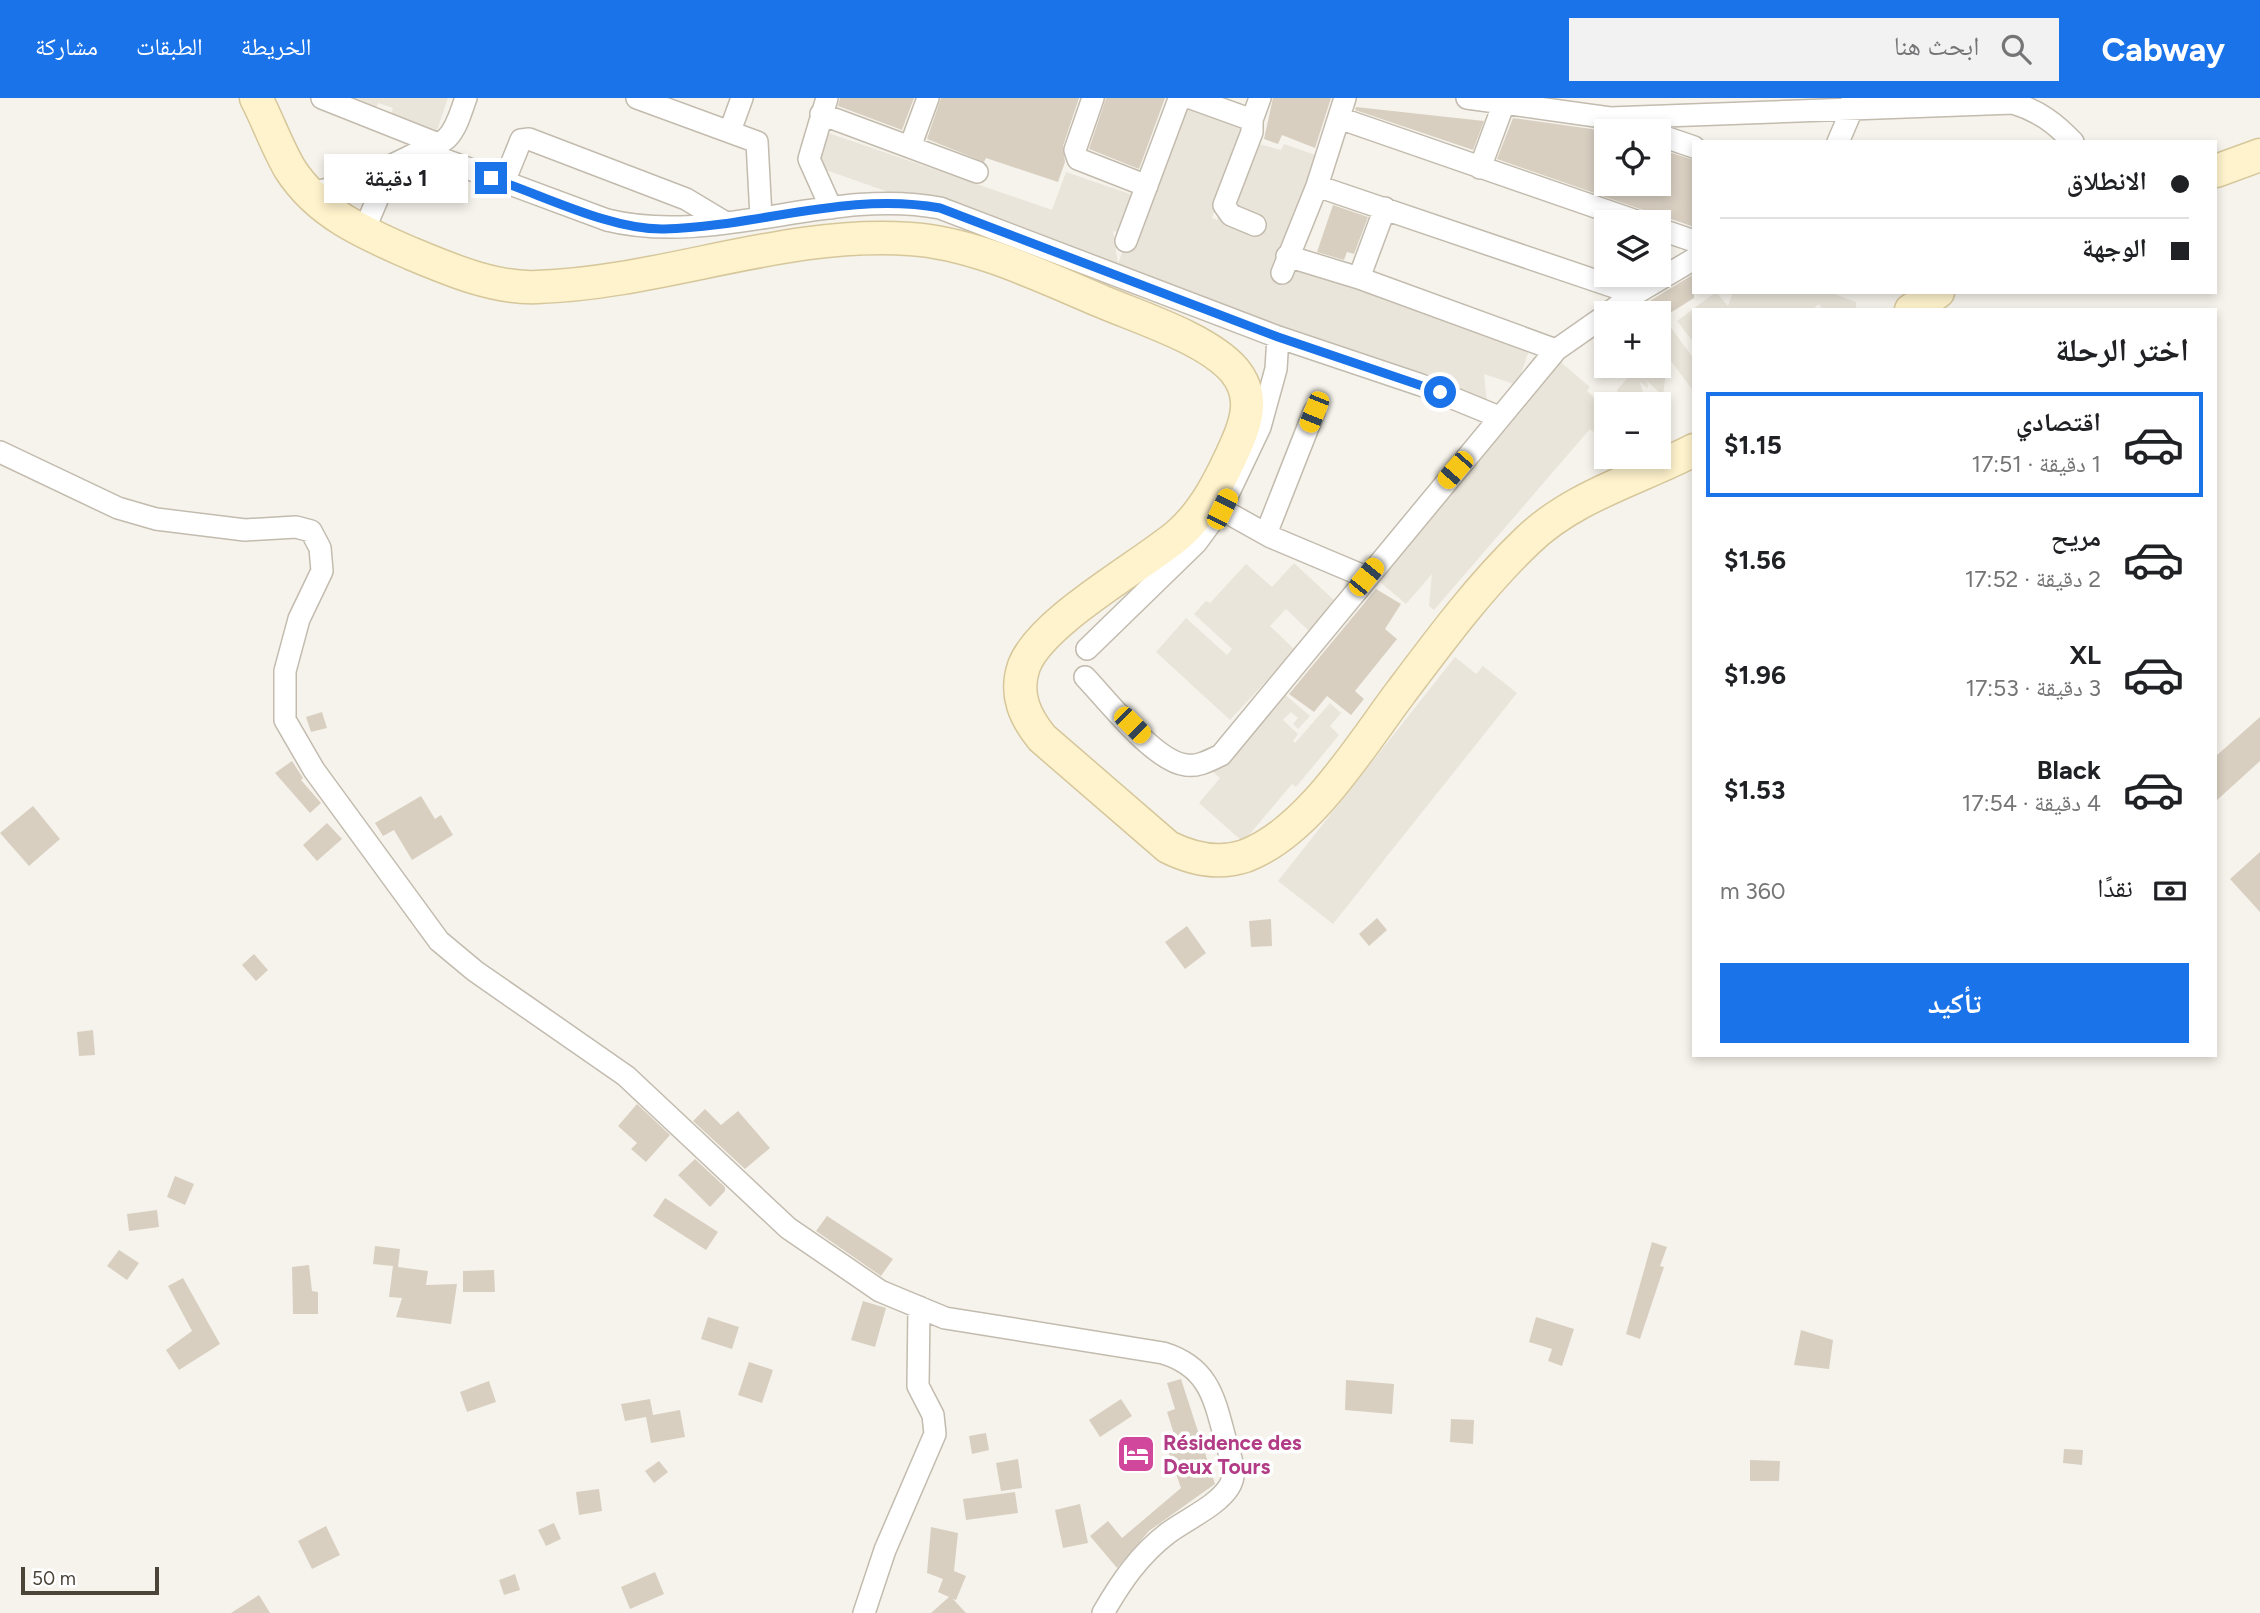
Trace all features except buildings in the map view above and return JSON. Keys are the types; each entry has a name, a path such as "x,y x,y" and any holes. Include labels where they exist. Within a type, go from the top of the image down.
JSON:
{"main road":[{"path":"256,98 290,168 309,193 334,215 363,233 446,269 511,285 536,288 627,277 786,247 871,239 938,242 999,261 1097,299 1186,339 1230,366 1243,384 1247,420 1225,471 1209,497 1181,533 1065,619 1032,651 1021,679 1026,718 1042,737 1168,847 1187,857 1209,861 1245,855 1275,839 1304,814 1476,597 1547,523 1575,505 1692,451"},
{"path":"2217,171 2260,155"},
{"path":"1914,308 1935,294"}],"street":[{"path":"322,98 505,182 607,220 632,226 663,229 726,223 862,204 919,204 940,208 1278,337 1422,385 1499,417"},
{"path":"637,98 677,106 757,142 761,216"},
{"path":"730,131 742,98"},
{"path":"910,147 928,98"},
{"path":"1093,98 1075,150 1078,159 1147,186"},
{"path":"1126,241 1178,102 1184,98"},
{"path":"1191,98 1252,120"},
{"path":"1255,225 1231,215 1224,205 1252,132 1252,120 1260,98"},
{"path":"1467,98 1609,118 1825,111 1852,102 2013,103 2032,109 2055,123 2071,140"},
{"path":"309,193 343,187 390,169 430,147 455,126 462,99"},
{"path":"1839,140 1852,102"},
{"path":"1480,168 1504,103"},
{"path":"831,208 810,164 810,151 824,106 910,147 977,172"},
{"path":"1556,350 1359,278 1284,265 1317,186 1342,108 1480,168 1604,210"},
{"path":"505,182 521,140 529,139 686,199 726,223"},
{"path":"1671,139 1692,146"},
{"path":"363,233 390,169"},
{"path":"1317,186 1635,294"},
{"path":"1359,278 1385,208"},
{"path":"1671,233 1692,240"},
{"path":"1625,301 1692,260"},
{"path":"1085,677 1164,757 1185,765 1205,763 1221,755 1556,350 1594,323"},
{"path":"1087,649 1196,543 1222,509 1260,427 1276,369 1278,337"},
{"path":"1266,534 1314,412"},
{"path":"0,452 118,508 156,519 245,530 296,527 310,531 320,548 322,571 299,619 285,671 285,720 314,771 439,940 475,971 626,1076 788,1228 880,1291 945,1318 1163,1353 1183,1360 1201,1373 1234,1468 1232,1482 1223,1495 1152,1546 1130,1569 1103,1613"},
{"path":"1222,509 1266,534 1366,577"},
{"path":"864,1613 885,1550 935,1434 933,1415 918,1386 919,1307"}],"shaded area":[{"path":"321,98 448,98 433,142 388,126 393,108 378,103 372,121"},
{"path":"1174,101 1244,125 1212,218 1217,220 1244,140 1281,150 1284,144 1318,156 1281,263 1530,348 1517,385 1484,374 1487,403 806,163 817,129 1052,210 1066,172 1133,195 1120,233 1113,231 1118,264"},
{"path":"1713,294 1718,294 1728,306 1731,294 1834,294 1856,302 1856,308 1822,308 1819,304 1814,308 1694,308"},
{"path":"1692,310 1692,340 1677,321"},
{"path":"1671,328 1692,356 1692,389 1671,361"},
{"path":"1557,359 1590,387 1587,391 1594,397 1594,432 1590,429 1434,610 1429,606 1432,574 1406,604 1373,576"},
{"path":"1628,378 1665,378 1663,392 1659,392 1647,381 1648,388 1640,382 1643,392 1617,390"},
{"path":"1294,563 1336,602 1309,631 1286,609 1270,626 1295,650 1230,720 1156,652 1186,618 1227,655 1232,649 1194,614 1206,601 1210,603 1246,564 1272,587"},
{"path":"1455,657 1476,674 1483,666 1517,693 1333,924 1278,881"},
{"path":"1282,692 1310,716 1298,729 1293,724 1298,718 1291,712 1283,720 1298,734 1293,741 1295,743 1330,703 1341,713 1330,726 1339,735 1296,787 1292,784 1243,842 1199,803 1220,778 1213,772"}],"place":[{"name":"Résidence des Deux Tours","path":"1136,1454"}],"route":[{"path":"491,178 607,220 663,229 739,222 761,216 862,204 919,204 940,208 1278,337 1440,392"}]}
